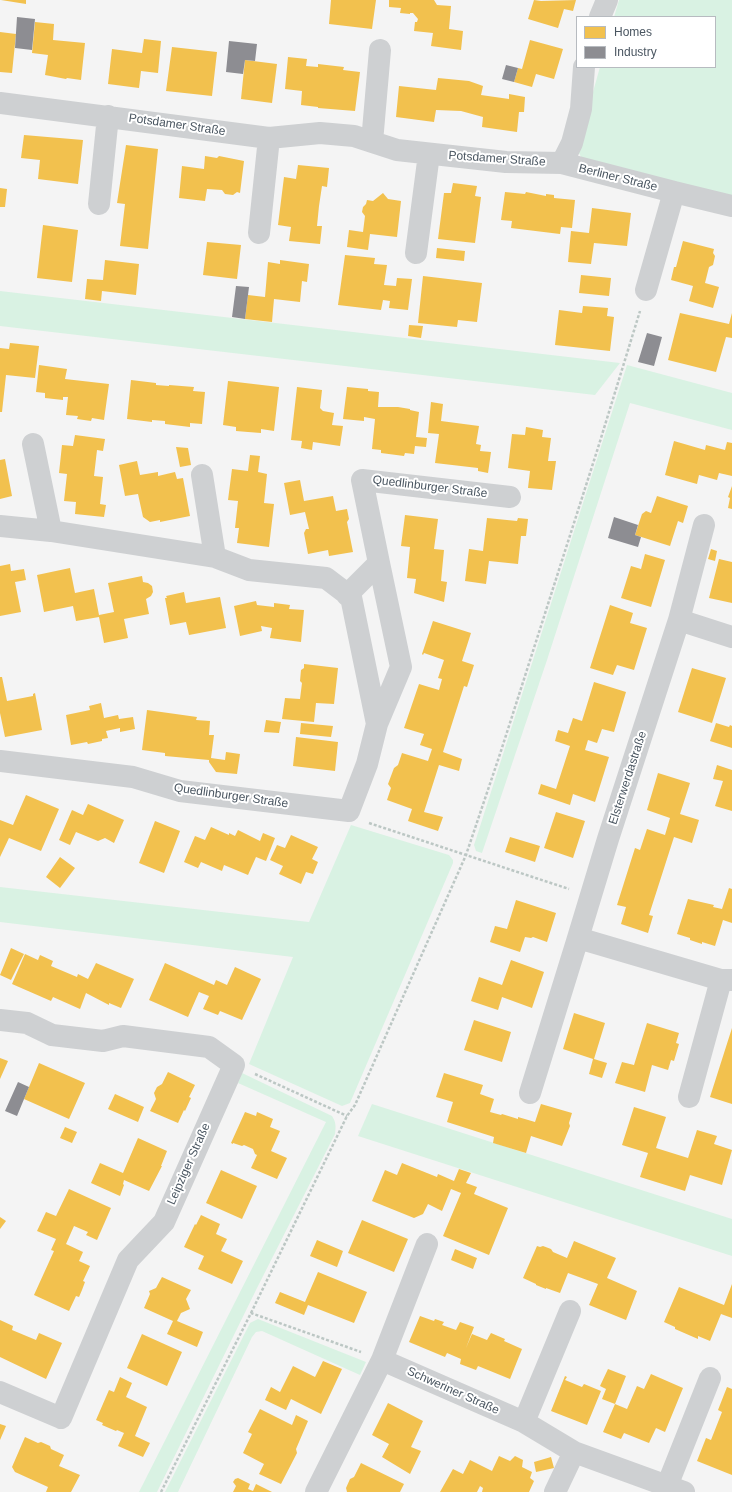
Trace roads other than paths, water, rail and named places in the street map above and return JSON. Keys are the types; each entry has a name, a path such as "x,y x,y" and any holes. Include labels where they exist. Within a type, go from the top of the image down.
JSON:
{"street":[{"path":"600,16 607,0"},
{"path":"372,142 380,50"},
{"name":"Potsdamer Straße","path":"0,103 269,138 320,133 354,136 397,150 429,154 506,162 562,163 572,143 581,109 584,68"},
{"path":"99,204 108,116"},
{"path":"259,233 269,138"},
{"path":"416,253 429,154"},
{"name":"Berliner Straße","path":"562,163 732,206"},
{"name":"Berliner Straße","path":"646,290 674,192"},
{"path":"33,444 51,531"},
{"path":"202,475 215,557"},
{"name":"Quedlinburger Straße","path":"0,761 133,777 180,791 349,811 367,764 378,724 400,667 362,480 510,497"},
{"name":"Elsterwerdastraße","path":"530,1093 590,897 679,620 704,525"},
{"name":"Quedlinburger Straße","path":"0,526 51,531 215,557 249,570 326,578 351,597 378,724"},
{"path":"347,595 379,563"},
{"path":"679,620 732,637"},
{"path":"578,938 726,980 689,1097"},
{"name":"Leipziger Straße","path":"0,1020 27,1023 52,1035 103,1042 123,1036 209,1047 234,1065 164,1222 128,1260 61,1418 0,1392"},
{"path":"316,1492 382,1360 427,1244"},
{"path":"524,1422 570,1311"},
{"name":"Schweriner Straße","path":"382,1360 524,1422 574,1452 676,1489 710,1378"},
{"path":"555,1492 574,1452"}]}
